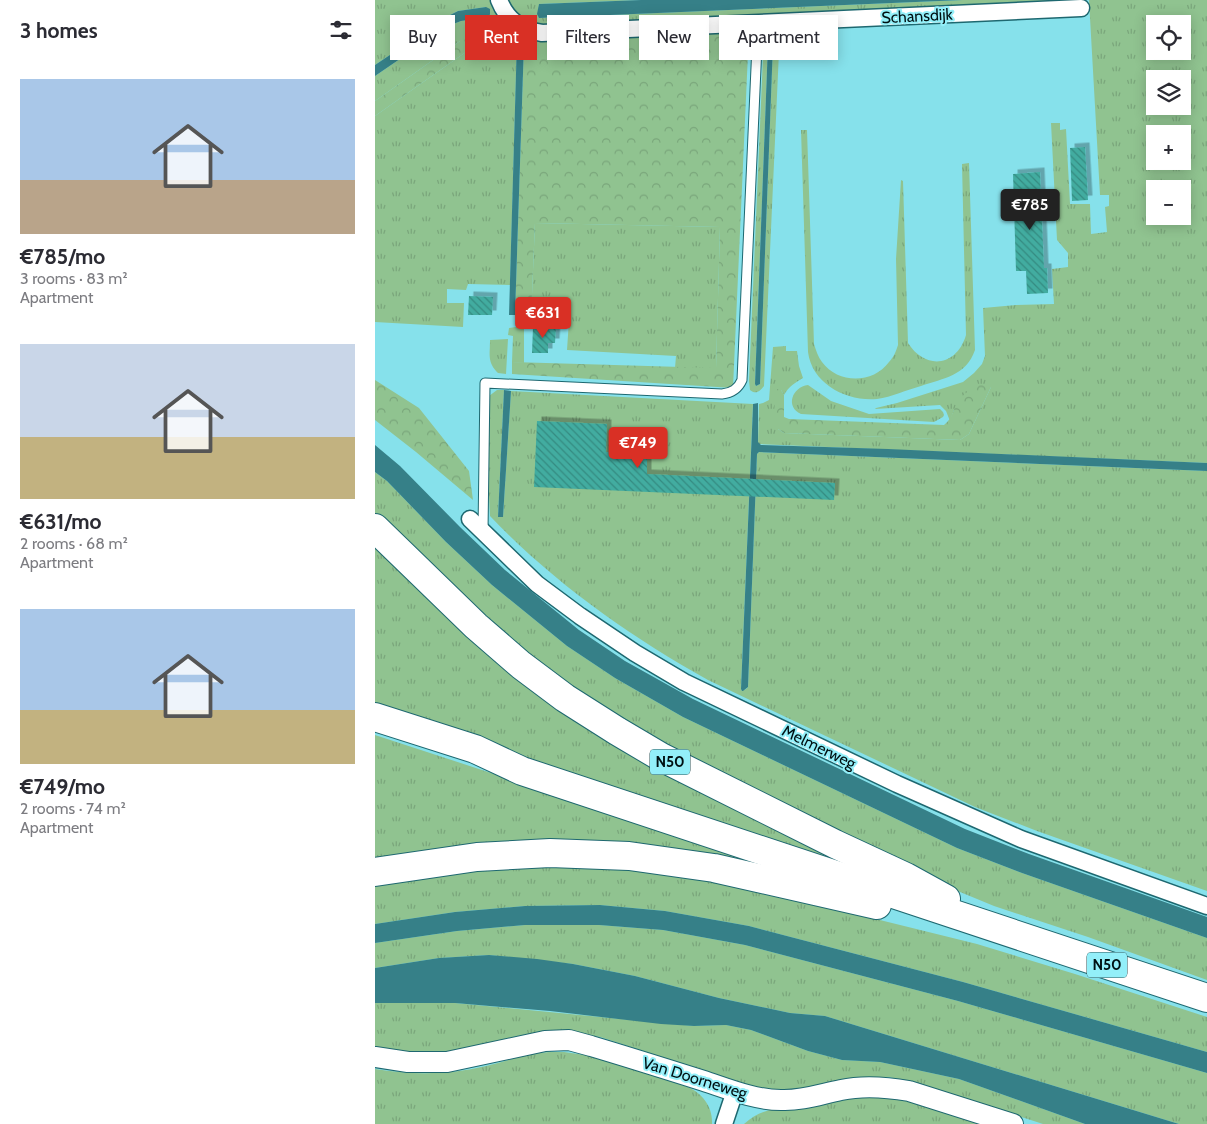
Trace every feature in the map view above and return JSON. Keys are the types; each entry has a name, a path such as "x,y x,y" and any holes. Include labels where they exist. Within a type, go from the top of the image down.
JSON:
{"highway":[{"name":"N50","path":"375,528 476,626 521,665 565,698 617,732 661,757 835,844 906,876 1007,932"},
{"name":"N50","path":"375,716 475,749 522,771 1207,998"},
{"name":"N50","path":"375,729 471,761 522,771"},
{"name":"N50","path":"375,872 477,857 550,853 629,856 714,868 857,901 1007,932"}],"street":[{"name":"Schansdijk","path":"499,0 506,14 517,24 533,32 719,25"},
{"name":"Schansdijk","path":"838,18 1081,4"},
{"name":"Melmerweg","path":"470,519 537,584 635,653 684,682 897,784 1021,839 1207,906"},
{"name":"Van Doorneweg","path":"375,1057 407,1062 447,1062 537,1042 569,1040 761,1098 797,1100 841,1090 873,1086 909,1091 1013,1124"},
{"path":"724,1124 735,1091"}],"lane":[{"path":"483,531 485,383 723,394 731,392 739,386 742,380 756,60"}],"green space":[{"path":"375,0 491,0 498,15 477,15 486,7 458,11 450,15 390,15 390,55 375,65"},
{"path":"507,0 641,0 539,4 538,16 540,18 547,18 547,26 537,24 537,15 519,15"},
{"path":"963,0 1070,0 1065,2 782,15 719,15 719,18 709,18 709,15 639,15 639,22 629,22 629,15 610,15"},
{"path":"1089,0 1207,0 1207,463 758,443 759,404 769,400 773,347 786,346 786,351 797,351 803,378 790,387 784,395 781,390 778,429 784,433 960,440 969,434 991,387 954,410 950,421 946,411 940,405 875,409 963,382 974,373 982,364 985,356 983,308 1054,304 1052,269 1068,267 1068,253 1057,240 1051,123 1060,123 1060,130 1066,129 1070,204 1090,204 1091,234 1107,232 1105,207 1109,206 1109,195 1100,195"},
{"path":"465,20 465,43 460,41 455,45 455,23"},
{"path":"709,33 719,33 719,60 748,60 733,388 512,374 512,362 716,368 720,227 535,223 531,318 518,318 515,315 523,60 537,60 537,41 547,40 547,60 629,60 629,37 639,37 639,60 709,60"},
{"path":"465,38 465,53 455,60 455,45"},
{"path":"465,53 465,60 516,60 510,285 468,284 466,290 447,289 447,303 464,303 463,327 375,322 375,116"},
{"path":"398,60 433,60 375,101 375,76"},
{"path":"433,60 455,60 375,116 375,101"},
{"path":"763,60 767,60 756,386 760,384 772,60 779,60 764,386 759,391 752,391 750,390"},
{"path":"801,130 807,130 814,344 822,362 837,374 846,377 865,377 874,374 891,360 898,345 896,259 901,180 903,181 908,343 923,358 932,361 948,359 962,345 966,335 962,164 969,163 975,350 971,359 960,371 946,378 877,399 866,399 843,394 824,382 816,373 808,352"},
{"path":"535,223 720,227 716,369 675,368 676,356 567,350 569,320 531,318"},
{"path":"509,328 524,329 524,363 512,362 513,336 508,335"},
{"path":"508,339 506,374 498,373 491,362 490,340"},
{"path":"375,380 419,408 469,471 473,500 375,420"},
{"path":"978,384 991,387 969,434 960,440 784,433 774,424 775,392 777,389 781,390 784,395 784,417 789,419 944,425 961,398"},
{"path":"808,385 831,401 869,414 940,409 944,415 934,422 801,414 793,407 792,402 798,389"},
{"path":"497,390 504,390 498,517 503,517 511,391 753,404 742,691 748,687 757,454 759,452 1207,471 1207,891 975,807 708,680 620,626 539,563 490,516 487,459 489,396"},
{"path":"375,472 387,481 446,542 492,585 567,646 615,678 683,717 957,848 1022,873 1207,938 1207,980 1088,937 994,906 931,880 576,702 375,523"},
{"path":"375,539 468,627 880,878 375,710"},
{"path":"375,735 840,887 697,862 375,870"},
{"path":"594,864 675,872 803,901 977,944 1075,974 1207,1017 1207,1052 963,982 749,926 665,911 600,905 525,906 455,912 375,924 375,881 456,869"},
{"path":"525,925 599,925 663,930 745,945 958,1001 1207,1073 1207,1124 1179,1124 825,1016 790,1013 719,998 635,976 573,964 489,955 439,958 375,968 375,943 457,931"},
{"path":"375,1003 455,1003 694,1026 726,1025 751,1030 808,1051 842,1060 880,1062 959,1079 1085,1124 1043,1124 915,1082 888,1077 861,1078 799,1090 755,1087 600,1037 581,1034 551,1033 523,1035 446,1053 416,1053 375,1048"},
{"path":"549,1052 592,1056 688,1087 698,1093 706,1102 711,1112 712,1124 375,1124 375,1069 417,1073 458,1071 527,1055"},
{"path":"861,1097 886,1097 908,1101 979,1124 744,1124 760,1113 769,1110 815,1106"}],"water":[{"path":"641,0 963,0 610,15 547,15 547,18 539,18 537,14 539,4"},
{"path":"486,7 490,9 490,14 465,15 465,20 455,23 455,15 450,15 458,11"},
{"path":"390,55 390,60 398,60 375,76 375,65"},
{"path":"516,60 523,60 515,315 509,315"},
{"path":"767,60 772,60 760,384 756,386"},
{"path":"504,390 511,391 503,517 498,517"},
{"path":"758,403 758,442 761,445 1207,463 1207,471 759,452 757,454 748,687 742,691 753,404"},
{"path":"375,445 400,466 505,570 579,630 625,661 693,699 965,829 1029,854 1207,917 1207,938 1022,873 957,848 683,717 615,678 567,646 492,585 446,542 387,481 375,472"},
{"path":"600,905 665,911 749,926 963,982 1207,1052 1207,1073 958,1001 745,945 663,930 599,925 525,925 457,931 375,943 375,924 455,912 525,906"},
{"path":"489,955 573,964 635,976 719,998 790,1013 825,1016 1179,1124 1085,1124 959,1079 880,1062 842,1060 808,1051 751,1030 726,1025 661,1024 550,1011 455,1003 375,1003 375,968 439,958"}],"building":[{"path":"1085,147 1088,200 1072,201 1070,148"},
{"path":"1040,172 1044,268 1047,268 1048,293 1027,294 1026,271 1016,271 1013,174"},
{"path":"469,296 493,297 492,315 468,315"},
{"path":"533,327 556,327 555,343 548,343 548,353 532,353"},
{"path":"537,421 607,424 606,452 647,454 647,474 835,483 834,500 534,487"}]}
